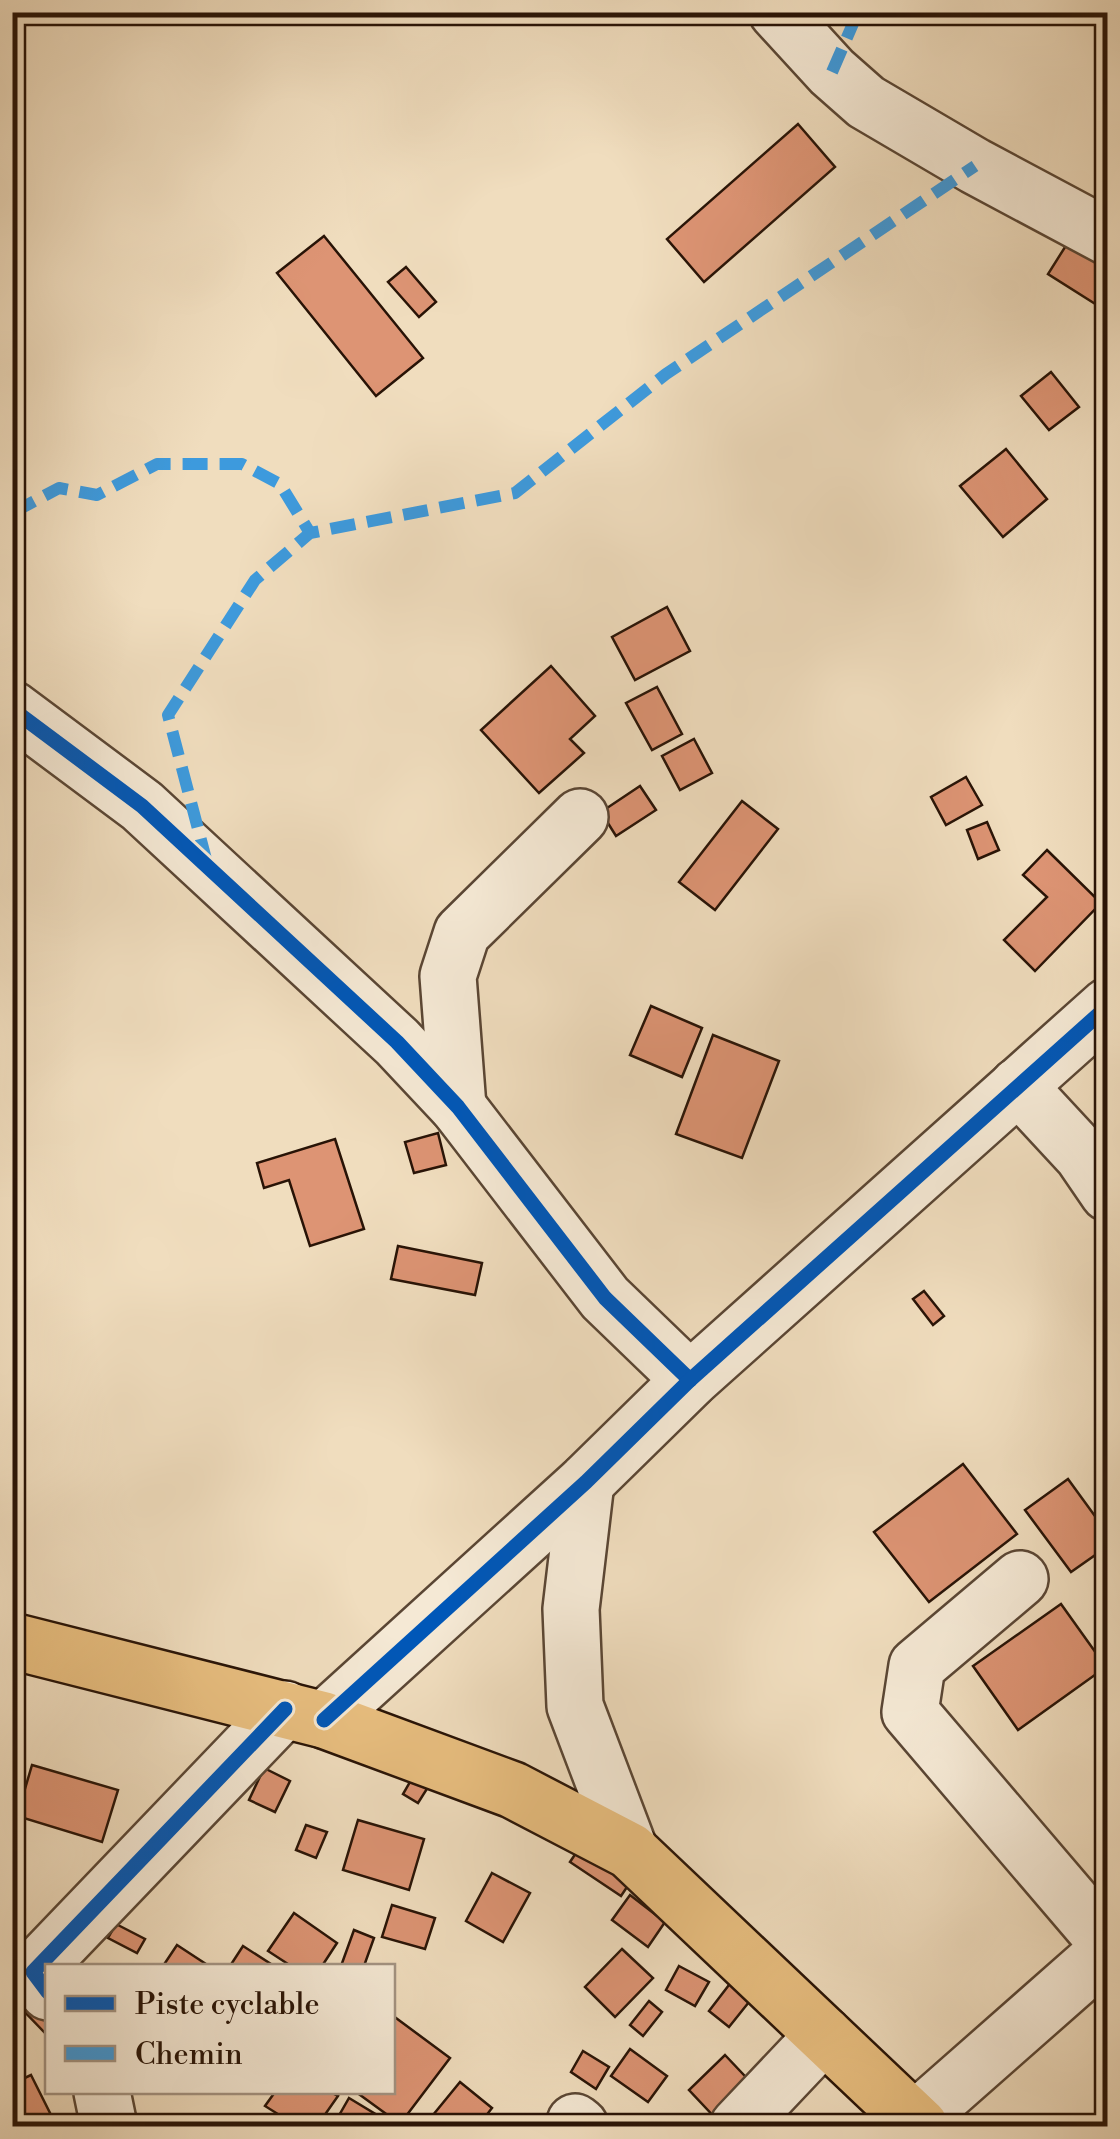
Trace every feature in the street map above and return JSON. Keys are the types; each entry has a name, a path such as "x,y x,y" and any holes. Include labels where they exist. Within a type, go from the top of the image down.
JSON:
{"main road":[{"path":"12,1641 304,1715 513,1790 630,1851 917,2124"}],"street":[{"path":"778,12 832,72 866,102 1108,237"},
{"path":"12,709 142,806 397,1042 458,1107 605,1298 690,1380"},
{"path":"458,1107 448,976 462,934 580,817"},
{"path":"51,1964 304,1715 586,1482 690,1380 1108,1006"},
{"path":"1018,1086 1099,1168"},
{"path":"586,1482 571,1609 575,1706 630,1851"},
{"path":"917,2124 1108,1947 910,1712 917,1666 1020,1580"},
{"path":"738,2126 824,2035"},
{"path":"102,2094 109,2126"}],"building":[{"path":"798,124 835,167 704,282 667,239"},
{"path":"1079,225 1108,243 1108,312 1048,274"},
{"path":"324,236 423,358 376,396 277,273"},
{"path":"406,267 436,302 419,317 388,282"},
{"path":"1051,372 1079,407 1049,430 1021,396"},
{"path":"1006,449 1047,499 1003,537 960,486"},
{"path":"667,607 690,651 635,680 612,637"},
{"path":"551,666 595,716 570,739 584,753 539,793 481,730"},
{"path":"657,687 682,734 652,750 626,703"},
{"path":"694,739 712,773 680,790 662,756"},
{"path":"966,777 982,805 946,825 931,797"},
{"path":"640,786 656,810 616,836 601,812"},
{"path":"742,801 778,829 715,910 679,882"},
{"path":"987,822 999,850 978,859 967,830"},
{"path":"1047,850 1101,903 1035,971 1004,940 1047,897 1023,875"},
{"path":"651,1006 702,1028 682,1077 630,1055"},
{"path":"713,1035 779,1061 742,1158 676,1134"},
{"path":"438,1133 446,1165 414,1173 405,1142"},
{"path":"335,1139 364,1229 310,1246 289,1180 264,1188 257,1163"},
{"path":"398,1246 482,1263 475,1295 391,1279"},
{"path":"924,1291 944,1316 933,1325 913,1299"},
{"path":"963,1464 1017,1534 929,1602 874,1532"},
{"path":"1068,1479 1108,1534 1108,1546 1071,1572 1025,1510"},
{"path":"1061,1604 1106,1667 1018,1730 973,1666"},
{"path":"32,1765 118,1790 102,1842 17,1816"},
{"path":"264,1768 290,1781 275,1812 249,1800"},
{"path":"414,1775 430,1784 418,1803 403,1794"},
{"path":"358,1820 424,1839 409,1890 343,1870"},
{"path":"306,1825 327,1832 316,1858 296,1850"},
{"path":"584,1841 635,1875 621,1896 570,1862"},
{"path":"492,1873 530,1893 503,1942 466,1921"},
{"path":"630,1895 665,1922 648,1947 612,1920"},
{"path":"392,1905 435,1918 425,1949 382,1937"},
{"path":"294,1913 337,1943 323,1964 288,1964 268,1951"},
{"path":"116,1924 145,1939 137,1953 108,1938"},
{"path":"354,1930 374,1938 365,1964 342,1964"},
{"path":"177,1945 206,1964 164,1964"},
{"path":"243,1946 271,1964 231,1964"},
{"path":"622,1949 653,1978 615,2017 585,1987"},
{"path":"679,1966 709,1982 695,2006 666,1990"},
{"path":"732,1981 753,1997 729,2027 709,2011"},
{"path":"42,1986 45,2033 20,2007"},
{"path":"649,2001 662,2012 643,2036 630,2025"},
{"path":"395,2019 450,2058 400,2124 359,2094 395,2094"},
{"path":"630,2049 667,2076 648,2102 611,2076"},
{"path":"583,2051 609,2067 596,2089 571,2072"},
{"path":"725,2055 758,2090 721,2124 689,2090"},
{"path":"31,2075 54,2121 43,2126 16,2126 12,2119 12,2084"},
{"path":"460,2082 492,2108 478,2126 424,2126"},
{"path":"274,2094 338,2096 317,2126 297,2126 265,2106"},
{"path":"349,2098 377,2115 370,2126 333,2126"}],"marked path":[{"path":"832,72 858,12"},
{"path":"207,863 168,715 255,580 310,533 515,493 666,374 975,166"},
{"path":"12,513 59,488 97,495 157,464 242,464 280,484 310,533"}],"cycle path":[{"path":"12,709 142,806 397,1042 458,1107 605,1298 690,1380"},
{"path":"324,1720 586,1482 690,1380 1108,1006"},
{"path":"45,1988 33,1972 285,1709"}]}
